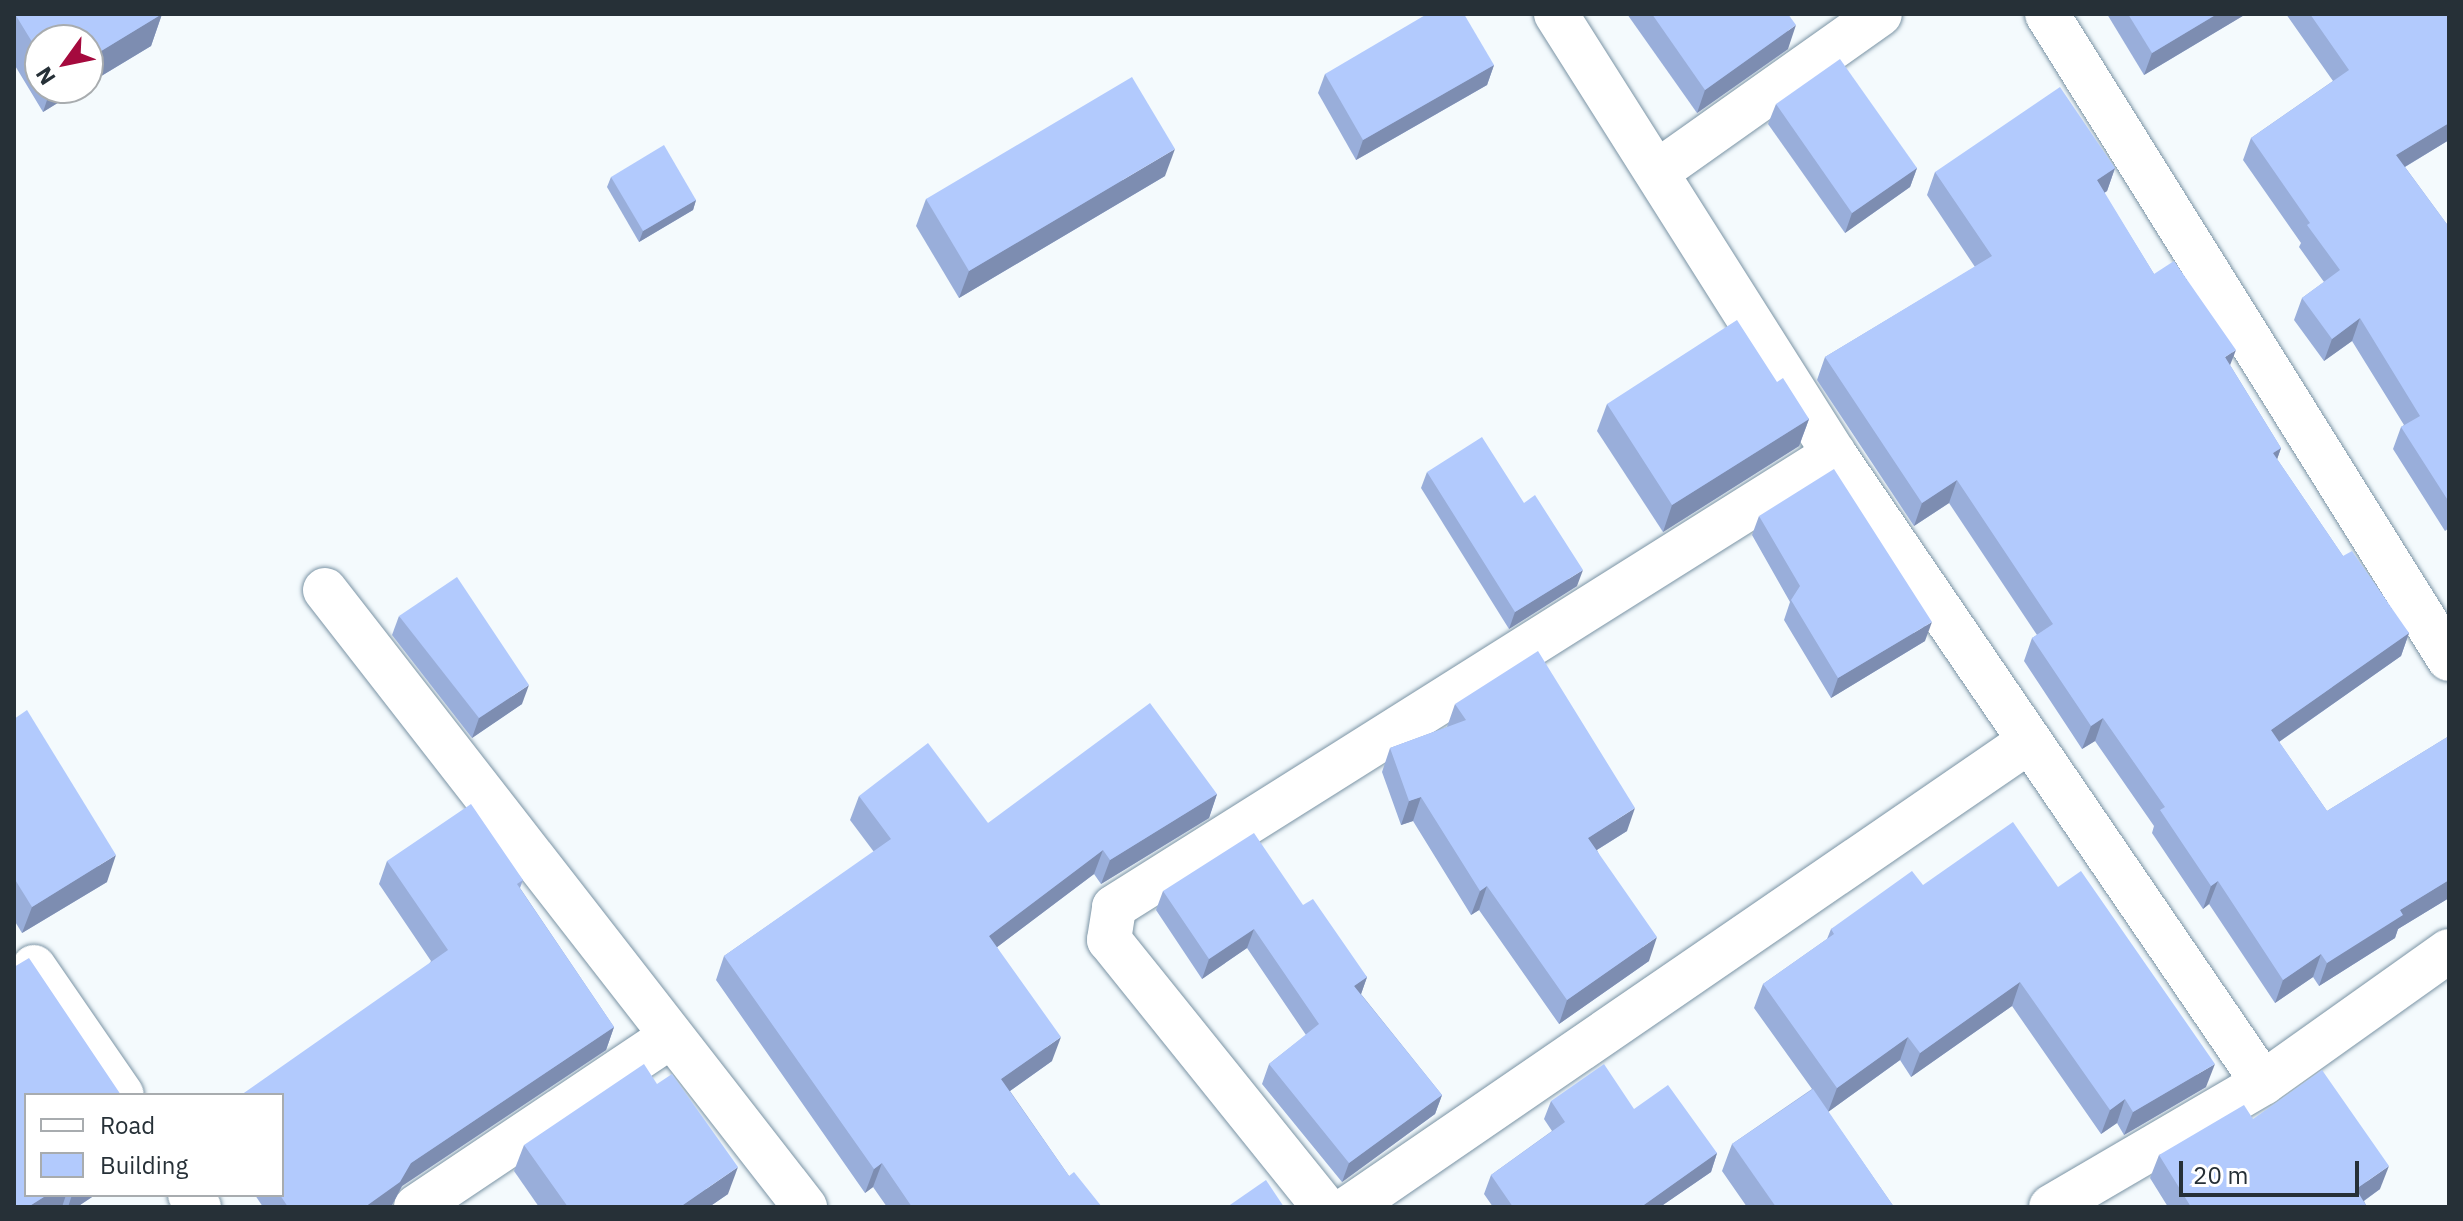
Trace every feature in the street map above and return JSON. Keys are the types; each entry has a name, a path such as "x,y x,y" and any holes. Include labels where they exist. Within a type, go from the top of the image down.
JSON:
{"street":[{"path":"1556,14 1834,454 2263,1083"},
{"path":"1657,172 1880,14"},
{"path":"2047,14 2449,659"},
{"path":"1324,1207 1109,940 1114,907 1834,454"},
{"path":"325,590 805,1207"},
{"path":"1350,1207 2028,742"},
{"path":"2051,1207 2263,1083 2449,951"},
{"path":"34,967 121,1093"},
{"path":"416,1207 670,1037"}],"building":[{"path":"15,14 162,14 104,49 104,24 24,24 24,29"},
{"path":"1427,14 1464,14 1494,65 1363,140 1325,74"},
{"path":"1652,14 1788,14 1796,25 1705,90"},
{"path":"2128,14 2217,14 2152,53"},
{"path":"2310,14 2449,14 2449,123 2396,155 2449,227 2449,502 2401,427 2420,416 2360,318 2332,339 2302,298 2340,270 2251,138 2349,70"},
{"path":"1840,59 1917,168 1852,213 1776,104"},
{"path":"1132,77 1175,149 969,271 926,199"},
{"path":"2060,87 2115,168 2097,180 2154,274 2174,261 2236,350 2225,357 2281,448 2273,453 2343,556 2352,551 2409,633 2271,730 2327,811 2449,736 2449,880 2400,910 2403,915 2327,963 2321,954 2283,980 2218,881 2211,886 2160,810 2165,807 2103,718 2091,726 2032,638 2053,624 1957,480 1922,503 1825,357 1992,256 1935,172"},
{"path":"664,145 696,200 643,231 611,177"},
{"path":"1737,320 1777,382 1783,378 1809,419 1672,505 1607,404"},
{"path":"1482,437 1524,503 1535,495 1583,570 1515,612 1427,472"},
{"path":"1834,469 1932,622 1838,678 1791,600 1800,586 1759,516"},
{"path":"457,577 529,685 479,718 399,616"},
{"path":"1538,651 1635,808 1588,838 1657,937 1567,1000 1487,886 1480,891 1421,797 1409,801 1390,748 1466,720 1455,704"},
{"path":"1150,703 1217,794 1110,860 1103,850 989,936 1061,1037 1001,1079 1069,1176 1074,1172 1102,1207 912,1207 882,1163 874,1169 724,956 891,839 859,796 928,743 988,823"},
{"path":"27,710 116,855 32,907 14,878 14,719"},
{"path":"471,804 523,880 517,884 614,1027 411,1163 400,1182 365,1207 288,1207 281,1197 284,1197 284,1093 244,1093 448,950 387,861"},
{"path":"2013,822 2058,887 2081,871 2215,1064 2133,1112 2125,1099 2110,1110 2020,982 1920,1053 1908,1037 1837,1088 1763,984 1834,934 1831,929 1912,871 1923,885"},
{"path":"1254,833 1303,905 1313,899 1367,977 1354,986 1442,1095 1349,1163 1269,1064 1319,1024 1254,929 1209,959 1163,891"},
{"path":"29,958 120,1093 24,1093 24,1197 44,1197 28,1207 14,1207 14,967"},
{"path":"644,1064 657,1084 672,1074 738,1167 680,1207 568,1207 524,1145"},
{"path":"1604,1064 1634,1109 1668,1085 1717,1153 1641,1207 1513,1207 1491,1175 1565,1122 1551,1101"},
{"path":"2322,1070 2389,1166 2356,1189 2367,1207 2191,1207 2159,1155 2244,1105 2253,1119"},
{"path":"1813,1089 1894,1207 1776,1207 1732,1144"},
{"path":"1266,1180 1284,1207 1227,1207"}]}
